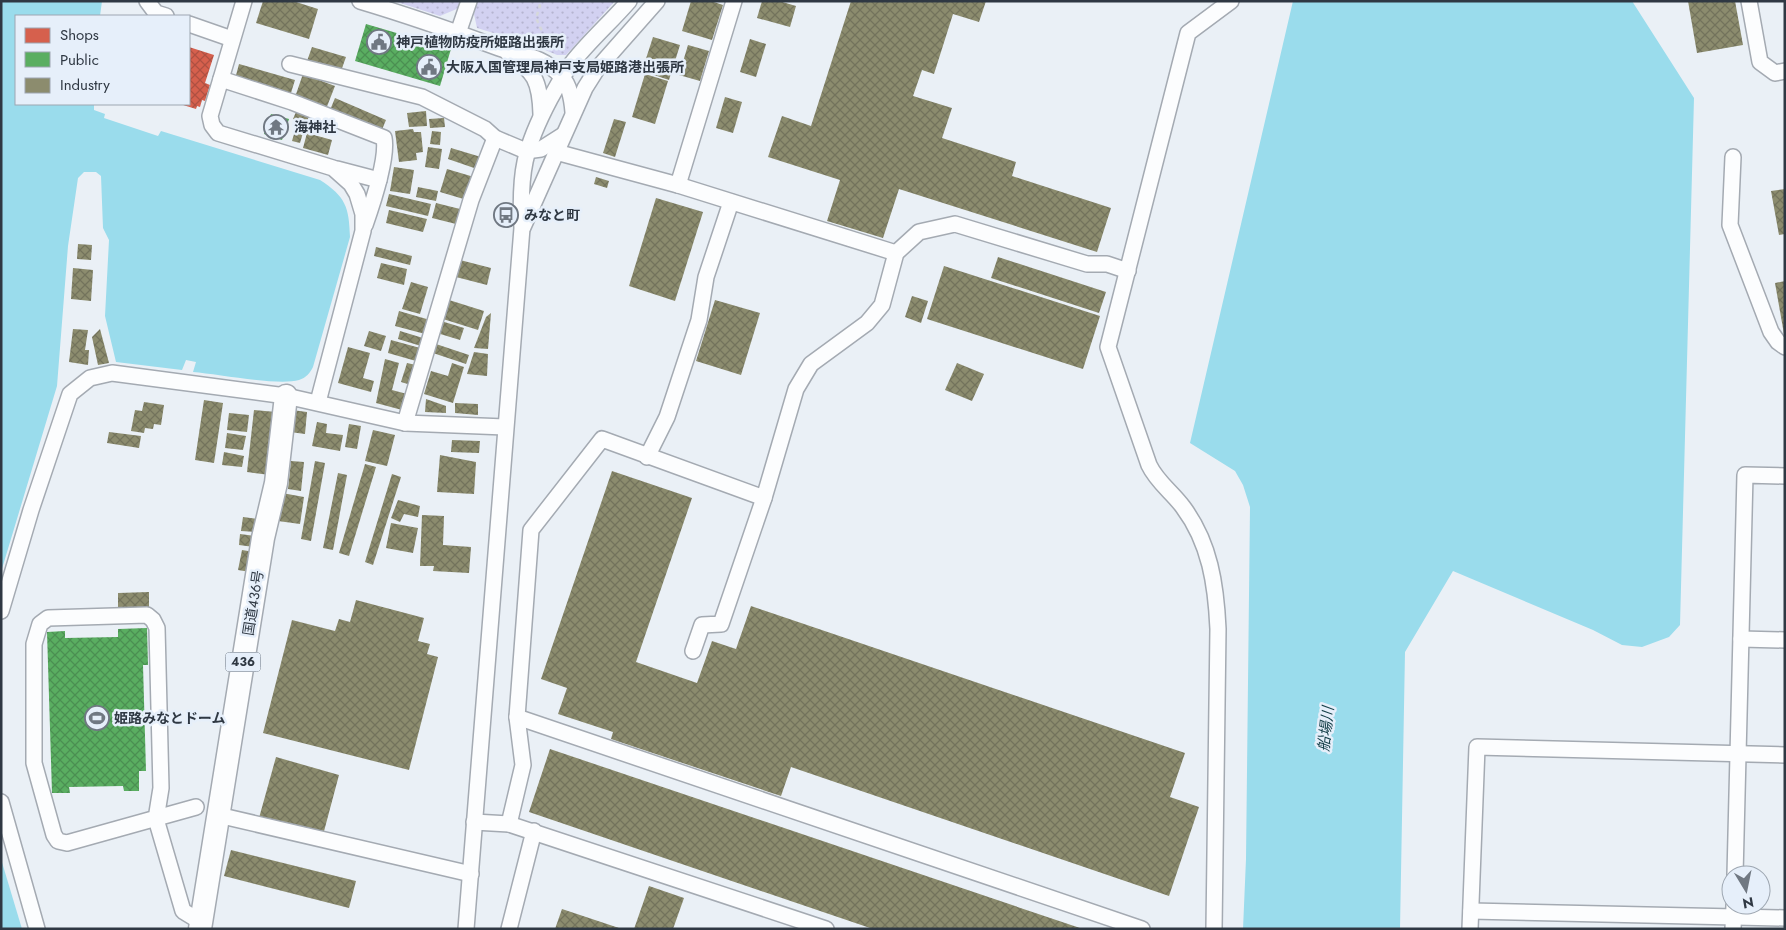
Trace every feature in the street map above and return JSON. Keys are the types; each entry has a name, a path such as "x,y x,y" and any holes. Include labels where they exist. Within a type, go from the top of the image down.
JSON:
{"highway":[{"name":"国道436号","path":"201,925 263,538 276,483 286,396"}],"street":[{"path":"147,1 156,13 163,15"},
{"path":"244,1 210,116 212,125 218,132 333,168 379,180"},
{"path":"360,1 458,32 502,49 529,54 562,77 571,98 573,112"},
{"path":"458,32 469,1"},
{"path":"466,929 522,228 520,191 526,151 541,116 562,77 572,63 629,1"},
{"path":"522,228 538,198 573,112 597,69 657,1"},
{"path":"678,185 734,1"},
{"path":"1214,929 1218,629 1216,592 1209,558 1194,522 1181,504 1155,476 1149,465 1108,347 1188,33 1231,1"},
{"path":"1749,1 1760,62 1775,73 1785,71"},
{"path":"190,24 232,39"},
{"path":"502,49 533,73 539,86 541,116"},
{"path":"290,64 422,98 485,129 495,138 526,151 541,148 563,135"},
{"path":"533,73 578,77 597,69"},
{"path":"221,79 292,102 384,138 385,144 379,180 363,231 318,402"},
{"path":"405,423 471,200 495,138"},
{"path":"556,152 678,185 896,253"},
{"path":"1733,157 1730,225 1771,332 1778,342 1785,347"},
{"path":"333,168 351,184 357,194 363,214 363,231"},
{"path":"647,458 667,417 699,320 706,278 731,202"},
{"path":"693,651 702,626 721,624 764,498 796,389 811,364 867,323 882,305 896,253 919,232 955,224 1087,264 1107,264 1128,270"},
{"path":"1,611 31,510 70,394 90,378 112,373 286,396 405,423 505,427"},
{"path":"509,824 523,765 517,718 531,530 602,439 647,458 764,498"},
{"path":"1735,865 1745,475 1785,476"},
{"path":"196,807 156,819 67,843 58,841 54,835 34,763 34,644 40,624 48,618 146,615 153,620 157,628 161,788 156,819 183,911 201,925"},
{"path":"1741,639 1785,640"},
{"path":"517,718 1142,929"},
{"path":"1470,929 1477,747 1785,755"},
{"path":"1,802 37,929"},
{"path":"218,815 471,874"},
{"path":"474,822 509,824 534,831 826,929"},
{"path":"509,929 534,831"},
{"path":"1471,911 1785,918"}],"path":[{"path":"536,46 542,31 536,18 540,6 537,1"}],"shaded area":[{"path":"394,1 461,1 459,8 440,16"},
{"path":"477,1 615,1 566,55 557,55 536,46 477,28 474,14"}],"water":[{"path":"1,1 102,1 100,15 15,15 15,105 94,105 94,110 105,114 104,118 158,136 161,131 320,180 341,198 349,218 350,237 313,367 304,378 277,382 193,372 196,362 186,360 182,370 116,362 105,316 109,240 103,228 101,176 96,172 84,172 78,178 68,246 57,386 1,572"},
{"name":"船場川","path":"1293,1 1632,1 1694,98 1680,625 1669,637 1642,647 1622,645 1593,630 1453,571 1405,652 1400,929 1243,929 1246,859 1250,507 1243,485 1235,471 1190,443"},
{"path":"1,859 22,929 1,929"}],"building: Shops":[{"path":"190,47 214,55 205,83 210,85 205,101 202,100 200,107 197,106 196,109 183,105 190,105"}],"building: Public":[{"path":"366,24 451,49 440,86 355,61"},
{"name":"海神社","path":"271,114 289,119 282,140 264,134"},
{"name":"姫路みなとドーム","path":"147,628 148,665 143,665 146,771 139,771 139,791 124,791 123,786 69,787 70,793 52,793 47,632 65,631 65,638 118,637 118,629"}],"building: Industry":[{"path":"263,1 293,1 318,9 309,39 256,23"},
{"path":"691,1 711,1 723,5 712,40 682,31"},
{"path":"762,1 779,1 796,6 790,27 757,18"},
{"path":"851,1 986,1 979,22 953,14 934,74 922,70 913,96 952,108 942,138 1016,162 1012,176 1111,208 1097,252 899,189 883,238 827,221 840,180 768,157 782,116 811,126"},
{"path":"1688,1 1735,1 1743,45 1697,53"},
{"path":"653,37 680,45 669,80 642,71"},
{"path":"750,39 766,44 756,77 740,72"},
{"path":"688,45 709,51 700,81 679,75"},
{"path":"312,47 346,57 341,71 307,61"},
{"path":"239,64 295,80 290,96 235,79"},
{"path":"303,74 335,86 326,109 295,97"},
{"path":"645,74 668,81 655,124 632,117"},
{"path":"725,97 742,102 733,133 716,128"},
{"path":"335,98 386,120 381,132 330,110"},
{"path":"426,111 427,126 409,127 407,113"},
{"path":"296,112 309,115 307,123 293,119"},
{"path":"444,118 445,127 430,128 429,119"},
{"path":"614,119 626,122 615,157 603,153"},
{"path":"297,124 305,126 300,143 292,141"},
{"path":"413,129 414,132 421,132 423,152 416,153 417,160 399,162 395,131"},
{"path":"432,131 441,132 440,145 430,144"},
{"path":"307,133 332,140 328,155 303,148"},
{"path":"428,147 442,149 439,169 425,167"},
{"path":"451,148 481,157 477,169 448,159"},
{"path":"394,167 414,170 410,194 390,191"},
{"path":"447,169 474,177 467,200 440,192"},
{"path":"596,177 609,181 607,188 594,184"},
{"path":"418,187 438,191 436,201 416,197"},
{"path":"1785,189 1785,234 1779,235 1771,191"},
{"path":"389,194 431,204 428,216 386,206"},
{"path":"656,198 703,212 675,301 629,286"},
{"path":"436,203 464,210 460,225 432,218"},
{"path":"389,210 427,219 423,232 386,223"},
{"path":"78,244 92,245 91,260 77,259"},
{"path":"376,247 412,256 410,265 374,256"},
{"path":"998,257 1106,292 1099,313 991,278"},
{"path":"460,260 491,268 487,285 456,277"},
{"path":"381,263 407,269 404,285 377,278"},
{"path":"944,266 1100,316 1083,369 927,319"},
{"path":"73,268 93,270 91,301 71,299"},
{"path":"1785,281 1785,334 1784,334 1775,283"},
{"path":"411,282 428,287 420,314 402,309"},
{"path":"912,296 928,301 921,323 905,317"},
{"path":"449,300 484,311 478,330 443,319"},
{"path":"715,300 760,313 741,375 696,361"},
{"path":"399,311 430,320 425,334 395,326"},
{"path":"491,313 488,349 474,348 486,317"},
{"path":"441,321 464,328 460,340 437,333"},
{"path":"73,329 88,330 85,350 89,350 88,365 69,362"},
{"path":"100,329 109,363 98,365 92,337"},
{"path":"369,331 386,336 381,351 364,346"},
{"path":"400,331 423,338 421,346 398,339"},
{"path":"391,340 420,348 416,361 388,353"},
{"path":"436,344 469,355 466,364 433,353"},
{"path":"348,347 370,353 363,378 374,381 371,392 338,383"},
{"path":"474,352 488,354 487,376 467,374"},
{"path":"385,359 399,363 392,390 407,394 402,410 376,403"},
{"path":"407,363 416,365 411,385 401,382"},
{"path":"452,363 464,367 453,403 424,394 431,371 448,376"},
{"path":"957,363 984,374 972,401 945,390"},
{"path":"426,399 446,406 446,413 425,412"},
{"path":"204,400 223,403 214,463 195,460"},
{"path":"144,402 164,405 161,425 154,424 153,429 145,428 144,433 131,431 135,410 142,411"},
{"path":"455,403 478,404 478,415 455,413"},
{"path":"254,410 276,412 270,475 247,472"},
{"path":"292,410 307,412 305,434 290,432"},
{"path":"229,413 249,415 247,432 227,430"},
{"path":"317,422 327,424 326,433 343,435 340,451 312,446"},
{"path":"349,424 361,426 357,449 345,447"},
{"path":"373,430 395,435 387,466 365,461"},
{"path":"109,432 141,436 139,448 107,443"},
{"path":"227,433 246,436 243,450 225,448"},
{"path":"452,440 480,441 479,453 451,452"},
{"path":"224,452 244,456 242,467 222,465"},
{"path":"440,455 476,462 474,494 437,492"},
{"path":"291,461 304,462 301,491 288,489"},
{"path":"315,461 325,463 311,541 301,539"},
{"path":"365,464 376,467 349,556 339,553"},
{"path":"612,471 692,498 636,662 697,683 712,641 736,649 751,606 1185,753 1170,797 1199,807 1169,896 791,767 781,796 611,739 613,732 558,714 567,688 541,679"},
{"path":"338,473 347,475 333,550 323,548"},
{"path":"392,474 401,477 373,565 365,562"},
{"path":"282,493 304,497 300,524 278,521"},
{"path":"398,500 420,506 418,517 404,514 400,522 391,518"},
{"path":"422,515 444,516 443,545 471,547 469,573 433,571 434,566 420,566"},
{"path":"243,517 258,519 256,532 241,531"},
{"path":"391,523 418,528 413,553 386,548"},
{"path":"240,534 255,536 254,547 239,545"},
{"path":"242,550 254,552 250,572 238,570"},
{"path":"149,592 149,609 118,609 118,593"},
{"path":"356,600 424,618 418,641 430,644 427,654 438,657 409,770 263,733 292,620 335,631 339,619 350,622"},
{"path":"550,749 1080,929 873,929 529,812"},
{"path":"276,757 339,775 323,835 259,818"},
{"path":"231,850 356,881 349,908 224,876"},
{"path":"649,886 684,898 673,929 634,929"},
{"path":"562,909 619,928 619,929 555,929"}],"place":[{"name":"神戸植物防疫所姫路出張所","path":"379,42"},
{"name":"大阪入国管理局神戸支局姫路港出張所","path":"429,67"},
{"name":"海神社","path":"276,127"},
{"name":"みなと町","path":"506,215"},
{"name":"姫路みなとドーム","path":"97,718"}]}
